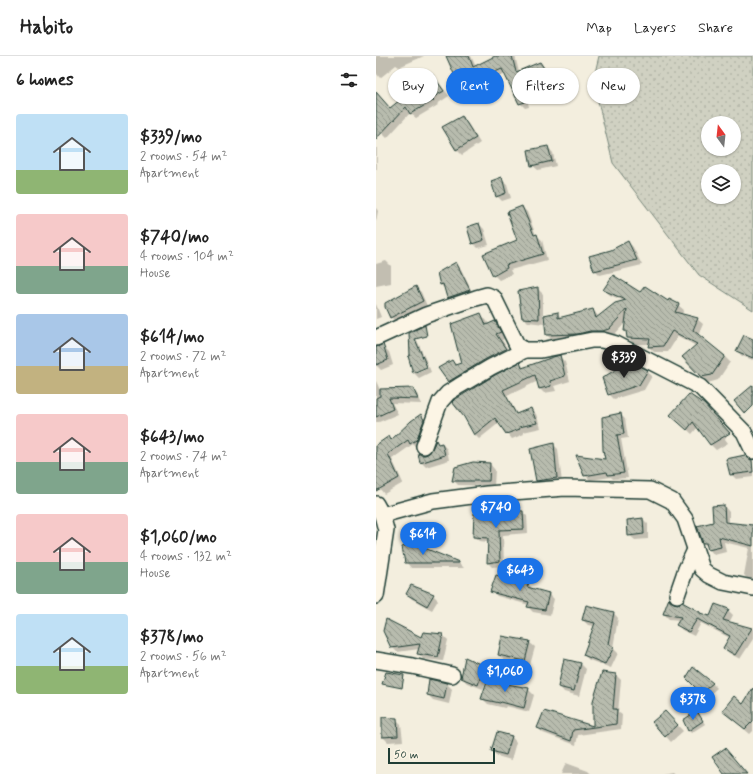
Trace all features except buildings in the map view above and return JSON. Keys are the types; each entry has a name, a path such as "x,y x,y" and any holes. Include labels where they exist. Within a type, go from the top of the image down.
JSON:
{"street":[{"path":"376,338 426,314 488,295 494,298 517,345 524,350"},
{"path":"424,446 440,402 448,393 459,386 524,350 541,350 592,340 602,340 616,344 700,387 744,432 753,451"},
{"path":"376,596 386,530 379,510 487,494 565,488 650,490 672,501 685,519 702,569 709,575 723,582 753,588"},
{"path":"677,595 686,569 695,550"},
{"path":"376,660 452,675"}],"shaded area":[{"path":"599,56 753,56 753,310 699,275 613,163 599,104 640,104 640,68 596,68"}]}
